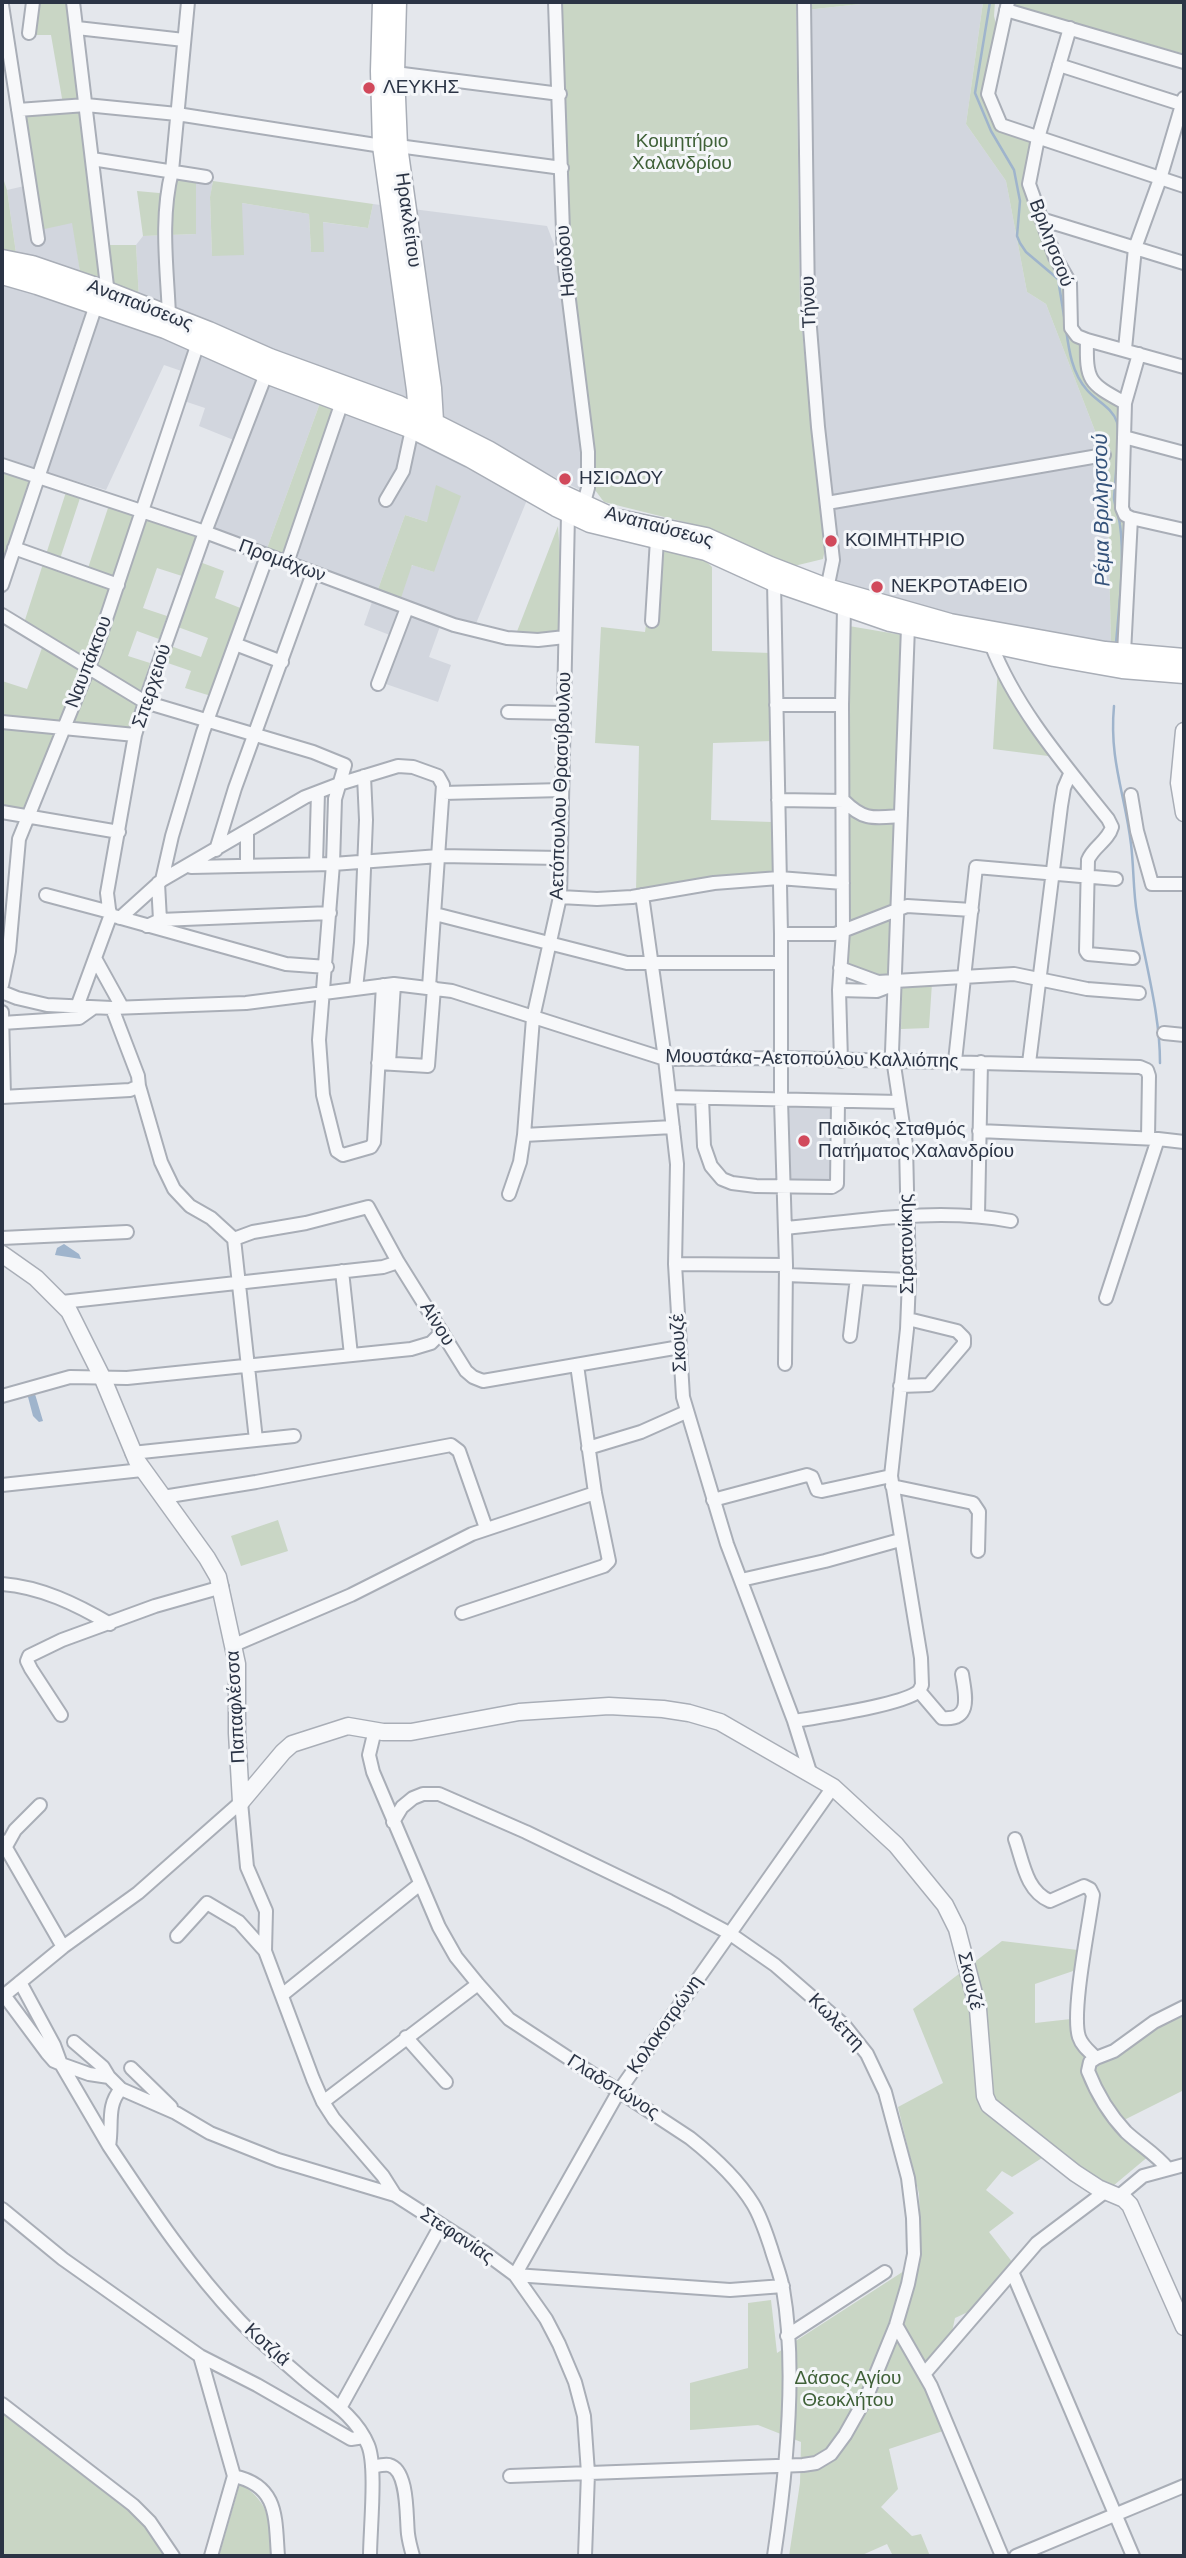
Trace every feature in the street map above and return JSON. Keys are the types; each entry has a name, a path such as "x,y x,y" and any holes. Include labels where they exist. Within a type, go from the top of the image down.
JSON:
{"main road":[{"name":"Ηρακλείτου","path":"382,2 380,71 390,146 432,388 423,425"},
{"name":"Ηρακλείτου","path":"390,146 397,2"},
{"name":"Αναπαύσεως","path":"2,259 32,265 265,374 342,402 423,425"},
{"name":"Αναπαύσεως","path":"2,275 169,315 423,425 488,450 576,509 615,531 706,551 774,582 955,617 997,634 1107,667 1184,674"},
{"name":"Αναπαύσεως","path":"576,509 706,537 735,548 826,594 844,608 908,627 997,634 1124,653 1184,658"}],"street":[{"path":"29,33 33,2"},
{"path":"2,585 100,297 107,286 73,2"},
{"path":"169,315 164,221 172,172 188,2"},
{"name":"Ησιόδου","path":"553,2 560,94 566,281 588,452 589,479 576,509"},
{"name":"Τήνου","path":"804,2 808,303 833,560 826,594"},
{"path":"2,5 7,81 18,110 38,239"},
{"path":"1184,62 1007,6 988,94 1001,125 1184,186"},
{"path":"77,28 184,40"},
{"name":"Βριλησσού","path":"1070,28 1038,138 1029,184 1055,257 1070,283 1071,328 1077,336 1087,340 1086,365 1092,382 1097,388 1125,403"},
{"path":"1059,65 1184,103 1135,248 1125,349"},
{"path":"395,73 560,94"},
{"path":"18,110 86,105 177,114 390,146 562,168"},
{"path":"92,159 206,177"},
{"path":"1041,219 1184,263"},
{"path":"1087,340 1184,367"},
{"name":"Ναυπάκτου","path":"2,985 9,951 18,846 89,668 144,512 198,343"},
{"path":"1145,356 1125,403 1122,504 1125,515 1131,518 1184,530"},
{"name":"Σπερχειού","path":"77,1007 113,915 107,893 135,735 205,532 265,374"},
{"path":"287,563 342,402"},
{"path":"386,500 403,471 423,425"},
{"path":"1125,437 1184,453"},
{"path":"827,503 1104,455"},
{"name":"Προμάχων","path":"2,465 205,532 454,625 496,636 538,640 565,637"},
{"name":"Αετόπουλου Θρασύβουλου","path":"509,1194 520,1162 524,1135 533,1018 559,897 565,637 576,509"},
{"path":"1124,653 1131,518"},
{"path":"652,621 657,539"},
{"path":"14,548 118,585"},
{"path":"160,920 160,881 172,836 206,722 267,556"},
{"path":"216,850 235,788 256,737 313,573"},
{"path":"774,582 781,934 781,1100 786,1228 785,1364"},
{"path":"378,684 407,608"},
{"path":"841,1061 839,989 843,931 844,608"},
{"path":"2,615 145,702 313,752 345,765 335,799 327,967 320,1040 321,1079 340,1154 346,1155 371,1147 374,1142 384,1063 389,984"},
{"name":"Στρατονίκης","path":"908,627 892,1061 906,1145 909,1280 908,1319 891,1481 922,1658 922,1685 919,1691"},
{"path":"997,634 1006,677 1070,774 1112,827 1109,836 1090,855 1086,876 1086,953 1133,958"},
{"path":"235,644 282,662"},
{"path":"776,705 842,705"},
{"path":"509,712 563,713"},
{"path":"2,722 135,735"},
{"path":"1184,731 1179,783 1184,813"},
{"path":"113,915 160,881 285,807 317,792 401,766 433,773 442,786 428,1066 423,1068 384,1063"},
{"path":"1029,1063 1064,788 1070,774"},
{"path":"356,988 364,862 364,776"},
{"path":"442,786 562,790"},
{"path":"316,864 317,792"},
{"path":"1131,795 1137,831 1152,884 1184,884"},
{"path":"778,800 844,801 857,814 867,817 901,816"},
{"path":"2,812 119,832"},
{"path":"247,831 247,865"},
{"path":"185,867 333,864 439,856 561,858"},
{"path":"955,1061 976,867 1116,879"},
{"path":"559,897 597,899 779,878 843,883"},
{"path":"46,895 286,964 327,967"},
{"name":"Σκουζέ","path":"642,895 670,1097 678,1180 674,1231 681,1388 713,1500 810,1772"},
{"path":"781,934 835,934 899,908 912,906 972,910"},
{"path":"147,926 160,920 330,914"},
{"path":"435,914 627,963 781,963"},
{"path":"96,960 117,1008 162,1162 174,1189 190,1206 211,1218 234,1239 256,1440"},
{"path":"840,968 874,982 1009,974 1087,989 1139,993"},
{"path":"839,989 882,990 896,981"},
{"name":"Μουστάκα-Αετοπούλου Καλλιόπης","path":"2,992 33,1002 117,1008 246,1003 389,984 432,987 665,1059 781,1058 1143,1067 1149,1076 1153,1138"},
{"path":"2,1023 71,1019 85,1015 93,1008"},
{"path":"2,1012 3,1097 130,1090 139,1086"},
{"path":"1164,1033 1184,1035"},
{"path":"978,1215 981,1062"},
{"path":"670,1097 900,1102"},
{"path":"702,1098 704,1146 711,1166 719,1177 741,1185 784,1186 832,1187 837,1184 838,1101"},
{"path":"524,1135 673,1127"},
{"path":"979,1131 1153,1138 1184,1142"},
{"path":"1106,1298 1153,1138"},
{"name":"Αίνου","path":"234,1239 253,1232 306,1223 368,1207 398,1262 466,1371 482,1381 680,1347"},
{"path":"786,1228 907,1216 978,1215 1011,1222"},
{"path":"2,1238 127,1232"},
{"name":"Παπαφλέσσα","path":"2,1254 36,1278 69,1311 103,1379 132,1453 215,1570 222,1587 237,1664 237,1732 247,1869 266,1911 265,1951 323,2102 395,2194"},
{"path":"62,1302 383,1267 398,1262"},
{"path":"675,1264 909,1280"},
{"path":"342,1271 351,1355"},
{"path":"850,1336 858,1278"},
{"path":"900,1386 929,1385 964,1344 964,1338 957,1331 908,1319"},
{"path":"2,1396 63,1378 103,1379 427,1345 442,1332"},
{"path":"461,1613 607,1564 609,1558 595,1493 577,1365"},
{"path":"589,1448 641,1432 686,1412"},
{"path":"132,1453 294,1436"},
{"path":"163,1497 282,1478 451,1445 459,1451 486,1528"},
{"path":"2,1485 142,1470"},
{"path":"713,1500 807,1475 812,1477 817,1490 822,1492 891,1481 973,1503 979,1511 978,1551"},
{"path":"234,1645 351,1595 486,1528 595,1493"},
{"path":"740,1580 825,1561 900,1540"},
{"path":"2,1584 33,1589 58,1597 110,1623"},
{"path":"61,1715 30,1669 27,1657 62,1640 169,1601 222,1587"},
{"path":"794,1721 911,1697 919,1691 942,1718 952,1719 962,1713 965,1706 962,1674"},
{"name":"Σκουζέ","path":"241,1802 292,1744 348,1726 374,1730 420,1731 479,1718 609,1706 663,1709 696,1714 720,1722 833,1787 870,1819 911,1861 945,1905 957,1929 978,2009 985,2096 995,2111 1075,2173 1113,2194"},
{"name":"Γλαδστώνος","path":"374,1730 370,1764 439,1927 456,1957 509,2019 690,2138 715,2158 754,2204 782,2286 787,2316 789,2371 785,2466 774,2556"},
{"name":"Κολοκοτρώνη","path":"515,2276 619,2091 833,1787"},
{"name":"Κωλέττη","path":"393,1822 405,1804 420,1795 447,1797 526,1832 729,1933 775,1965 844,2025 867,2054 885,2092 908,2178 914,2254 908,2284 896,2325 867,2396 831,2454 816,2463 785,2466 510,2476"},
{"path":"3,1996 63,1947 138,1893 241,1802"},
{"path":"40,1805 4,1844 63,1947"},
{"path":"1015,1839 1031,1886 1040,1896 1050,1901 1084,1886 1090,1889 1093,1895 1078,2008 1079,2035 1085,2048 1096,2057"},
{"path":"282,1995 420,1884"},
{"path":"177,1936 207,1903 242,1925 265,1951"},
{"path":"20,1982 54,2045 61,2064 89,2074 109,2077"},
{"path":"323,2102 478,1984"},
{"name":"Κοτζιά","path":"3,1996 47,2053 61,2064 109,2146 158,2221 218,2297 258,2340 351,2417 369,2448 372,2467 370,2556"},
{"path":"1168,2169 1156,2154 1128,2134 1107,2110 1088,2071 1090,2062 1096,2057 1114,2051 1154,2022 1184,2007"},
{"path":"406,2037 446,2082"},
{"path":"74,2042 103,2067 121,2089 111,2105 112,2130 109,2146"},
{"path":"131,2068 176,2113"},
{"name":"Στεφανίας","path":"121,2089 176,2113 210,2133 278,2160 395,2194 515,2276 546,2319 575,2382 584,2416 588,2473 585,2556"},
{"path":"925,2373 1037,2243 1138,2179 1184,2165"},
{"path":"1113,2194 1130,2204 1135,2212 1184,2327"},
{"path":"2,2209 63,2259 201,2356 351,2439 364,2437"},
{"path":"340,2408 441,2225"},
{"path":"787,2336 885,2272"},
{"path":"1013,2274 1133,2556"},
{"path":"515,2276 730,2290 782,2286"},
{"path":"896,2325 925,2373 1002,2556"},
{"path":"201,2356 234,2476 211,2556"},
{"path":"2,2403 133,2505 150,2522 173,2556"},
{"path":"372,2467 389,2465 400,2477 413,2556"},
{"path":"234,2476 247,2479 270,2498 274,2509 278,2556"},
{"path":"1016,2556 1184,2486"}],"shaded area":[{"path":"879,2 983,2 966,124 1006,181 1027,292 1046,304 1107,462 1111,646 1007,629 837,582 812,301 806,10"},
{"path":"196,178 213,181 210,198 212,255 242,203 309,214 311,252 322,222 368,228 373,204 547,226 560,260 585,476 582,491 504,451 139,299 136,245 143,236 196,234"},
{"path":"33,184 73,223 81,278 17,260 7,190"},
{"path":"2,281 162,333 320,403 266,551 209,527 241,443 199,426 205,408 184,401 193,375 164,365 106,490 2,459"},
{"path":"345,410 406,431 527,500 475,626 443,618 429,657 451,665 438,702 383,683 400,639 364,625 373,599 413,565 434,572 427,522 405,515 377,592 294,562"},
{"path":"784,1106 834,1107 831,1182 784,1182"}],"green space":[{"path":"38,2 67,2 99,245 136,245 139,299 81,278 72,223 40,230 22,115 64,110 51,35 33,35"},
{"name":"Κοιμητήριο Χαλανδρίου","path":"560,2 796,2 800,311 825,549 823,559 790,567 708,528 604,502 595,490 589,411 570,285"},
{"path":"806,2 879,2 806,10"},
{"path":"983,2 995,2 997,28 985,76 986,99 1001,125 1033,139 1026,173 1025,195 1038,219 1065,288 1067,320 1082,339 1083,364 1120,404 1127,518 1118,646 1111,646 1107,462 1046,304 1027,292 1006,181 966,124"},
{"path":"1016,2 1184,2 1184,54 1015,6"},
{"path":"177,175 196,178 196,234 143,236 137,191 170,194"},
{"path":"2,181 7,190 17,260 2,256"},
{"path":"213,181 373,204 368,228 323,222 324,252 311,252 309,214 242,203 244,255 212,256 210,197"},
{"path":"320,403 337,409 285,558 266,551"},
{"path":"2,471 31,483 2,571"},
{"path":"436,485 461,496 434,572 412,565 400,601 377,592 405,515 427,522"},
{"path":"66,492 81,495 57,568 85,577 109,505 197,534 182,576 157,568 143,608 167,616 159,639 137,631 128,656 150,663 131,730 61,724 36,789 21,811 2,807 2,681 27,689 46,637 24,623"},
{"path":"558,526 561,567 558,634 516,634"},
{"path":"656,551 701,559 712,567 712,651 771,653 772,741 713,743 711,820 772,822 772,873 636,891 639,746 595,743 601,627 645,632"},
{"path":"197,561 224,571 215,598 243,609 211,696 185,688 191,671 162,661 168,645 201,657 208,638 175,626"},
{"path":"849,626 902,635 893,906 848,923"},
{"path":"998,667 1056,757 993,749"},
{"path":"890,919 888,978 870,978 845,967 847,935"},
{"path":"932,983 929,1028 901,1029 902,984"},
{"path":"278,1520 288,1551 241,1566 231,1536"},
{"name":"Δάσος Αγίου Θεοκλήτου","path":"1002,1941 1078,1950 1076,1970 1035,1984 1035,2023 1071,2019 1075,2041 1095,2068 1184,2012 1184,2090 1114,2125 1150,2155 1113,2186 1102,2182 1051,2146 1042,2158 1012,2177 1002,2171 986,2190 1014,2213 989,2232 1013,2263 968,2312 955,2318 952,2332 929,2362 924,2382 943,2431 889,2449 898,2489 881,2507 912,2536 921,2534 930,2556 893,2556 887,2544 860,2556 789,2556 800,2483 801,2442 758,2425 690,2430 690,2383 748,2368 748,2303 771,2300 777,2353 921,2260 919,2194 898,2107 943,2083 913,2009"},
{"path":"2,2413 128,2508 167,2556 2,2556"},
{"path":"240,2483 258,2499 267,2514 272,2556 219,2556"}],"water":[{"path":"64,1244 79,1254 81,1259 55,1255 57,1248"},
{"path":"35,1394 43,1421 39,1422 33,1416 28,1397"}],"waterway":[{"name":"Ρέμα Βριλησσού","path":"990,2 975,93 991,131 1014,170 1020,201 1017,236 1026,252 1058,279 1065,322"},
{"name":"Ρέμα Βριλησσού","path":"1066,329 1078,376 1091,394 1111,412 1118,428 1114,498 1122,553 1116,643"},
{"name":"Ρέμα Βριλησσού","path":"1114,706 1116,760 1131,844 1140,933 1155,1007 1160,1063"}],"place":[{"name":"ΛΕΥΚΗΣ","path":"369,88"},
{"name":"ΗΣΙΟΔΟΥ","path":"565,479"},
{"name":"ΚΟΙΜΗΤΗΡΙΟ","path":"831,541"},
{"name":"ΝΕΚΡΟΤΑΦΕΙΟ","path":"877,587"},
{"name":"Παιδικός Σταθμός Πατήματος Χαλανδρίου","path":"804,1141"}]}
